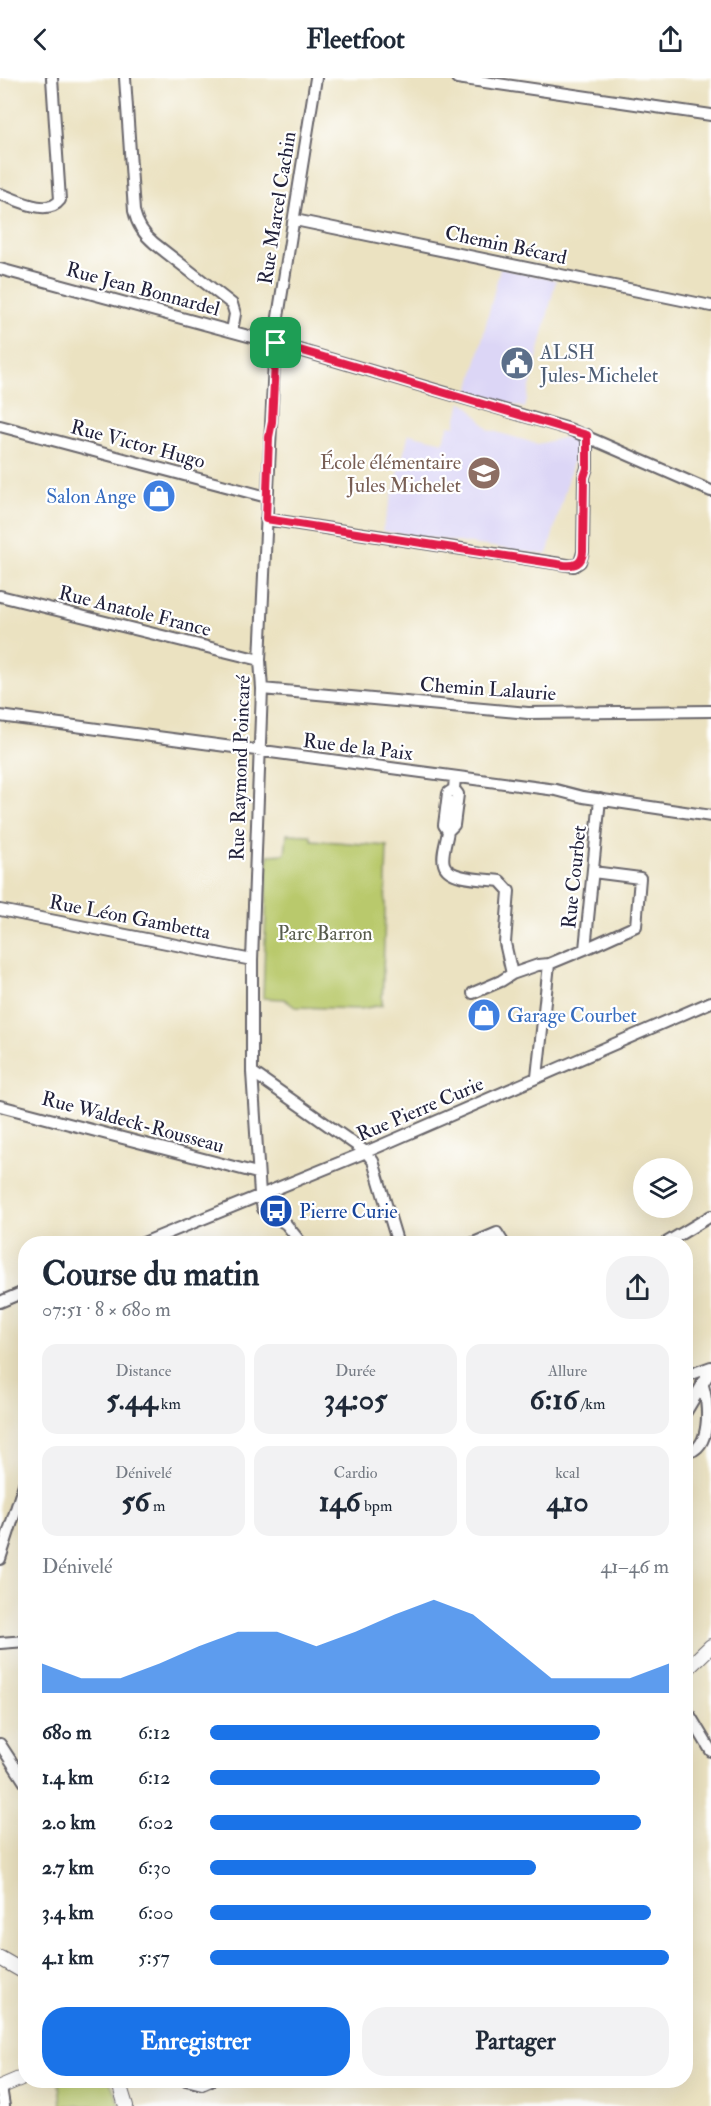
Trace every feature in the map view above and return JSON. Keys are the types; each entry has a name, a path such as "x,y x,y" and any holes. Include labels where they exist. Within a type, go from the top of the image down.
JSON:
{"street":[{"path":"0,194 45,208 54,206 60,200 52,78"},
{"path":"125,78 134,211 138,223 154,243 232,304 236,314 232,331"},
{"name":"Rue Marcel Cachin","path":"276,343 316,78"},
{"path":"457,78 711,115"},
{"name":"Chemin Bécard","path":"295,220 711,306"},
{"name":"Rue Jean Bonnardel","path":"0,269 276,343 587,435 711,491"},
{"name":"Rue Raymond Poincaré","path":"260,1194 252,1072 252,960 262,689 260,660 276,343"},
{"name":"Rue Victor Hugo","path":"0,426 267,497"},
{"path":"266,519 574,566 580,562 583,552 587,435"},
{"name":"Rue Anatole France","path":"0,596 260,660"},
{"name":"Chemin Lalaurie","path":"262,689 528,713 711,711"},
{"name":"Rue de la Paix","path":"0,716 259,752 454,783 556,790 600,800 711,816"},
{"path":"454,783 458,794 454,825 448,831 443,863 448,871 459,876 500,881 509,891 505,943 512,974"},
{"name":"Rue Courbet","path":"473,993 512,974 538,965 549,964 585,949 600,800"},
{"path":"585,949 636,926 640,878 592,872"},
{"name":"Rue Léon Gambetta","path":"0,910 252,960"},
{"path":"537,1077 549,964"},
{"name":"Rue Pierre Curie","path":"160,1236 366,1152 711,1002"},
{"path":"252,1072 366,1152 373,1161 396,1236"},
{"name":"Rue Waldeck-Rousseau","path":"0,1106 257,1173"},
{"path":"260,1194 263,1209 286,1224 296,1236"},
{"path":"677,1236 711,1216"},
{"path":"0,1302 18,1295"},
{"path":"693,1374 711,1368"},
{"path":"693,1399 711,1368"},
{"path":"693,1450 700,1449 707,1442 710,1433 706,1394 702,1383"},
{"path":"0,1559 18,1503"},
{"path":"0,1643 18,1642"},
{"path":"693,1663 711,1646"},
{"path":"693,1720 711,1750"},
{"path":"0,1744 18,1772"},
{"path":"0,1958 18,1968"},
{"path":"4,2106 1,2087 18,2080"},
{"path":"120,2088 126,2106"}],"shaded area":[{"path":"500,268 556,280 525,408 469,392"},
{"name":"École élémentaire Jules Michelet","path":"461,402 467,404 489,430 538,444 570,436 578,444 547,555 382,531 409,434 443,442 449,425 455,426"}],"green space":[{"name":"Parc Barron","path":"287,834 310,835 312,840 387,846 382,1005 360,1009 295,1007 284,999 263,998 268,855 285,854"},
{"path":"60,2088 113,2088 120,2106 61,2106"}],"place":[{"name":"ALSH Jules-Michelet","path":"517,363"},
{"name":"École élémentaire Jules Michelet","path":"484,473"},
{"name":"Salon Ange","path":"159,496"},
{"name":"Garage Courbet","path":"484,1015"},
{"name":"Pierre Curie","path":"276,1211"}],"route":[{"path":"276,343 492,405 587,435 583,556 580,562 574,566 564,565 266,519 276,343"}]}
